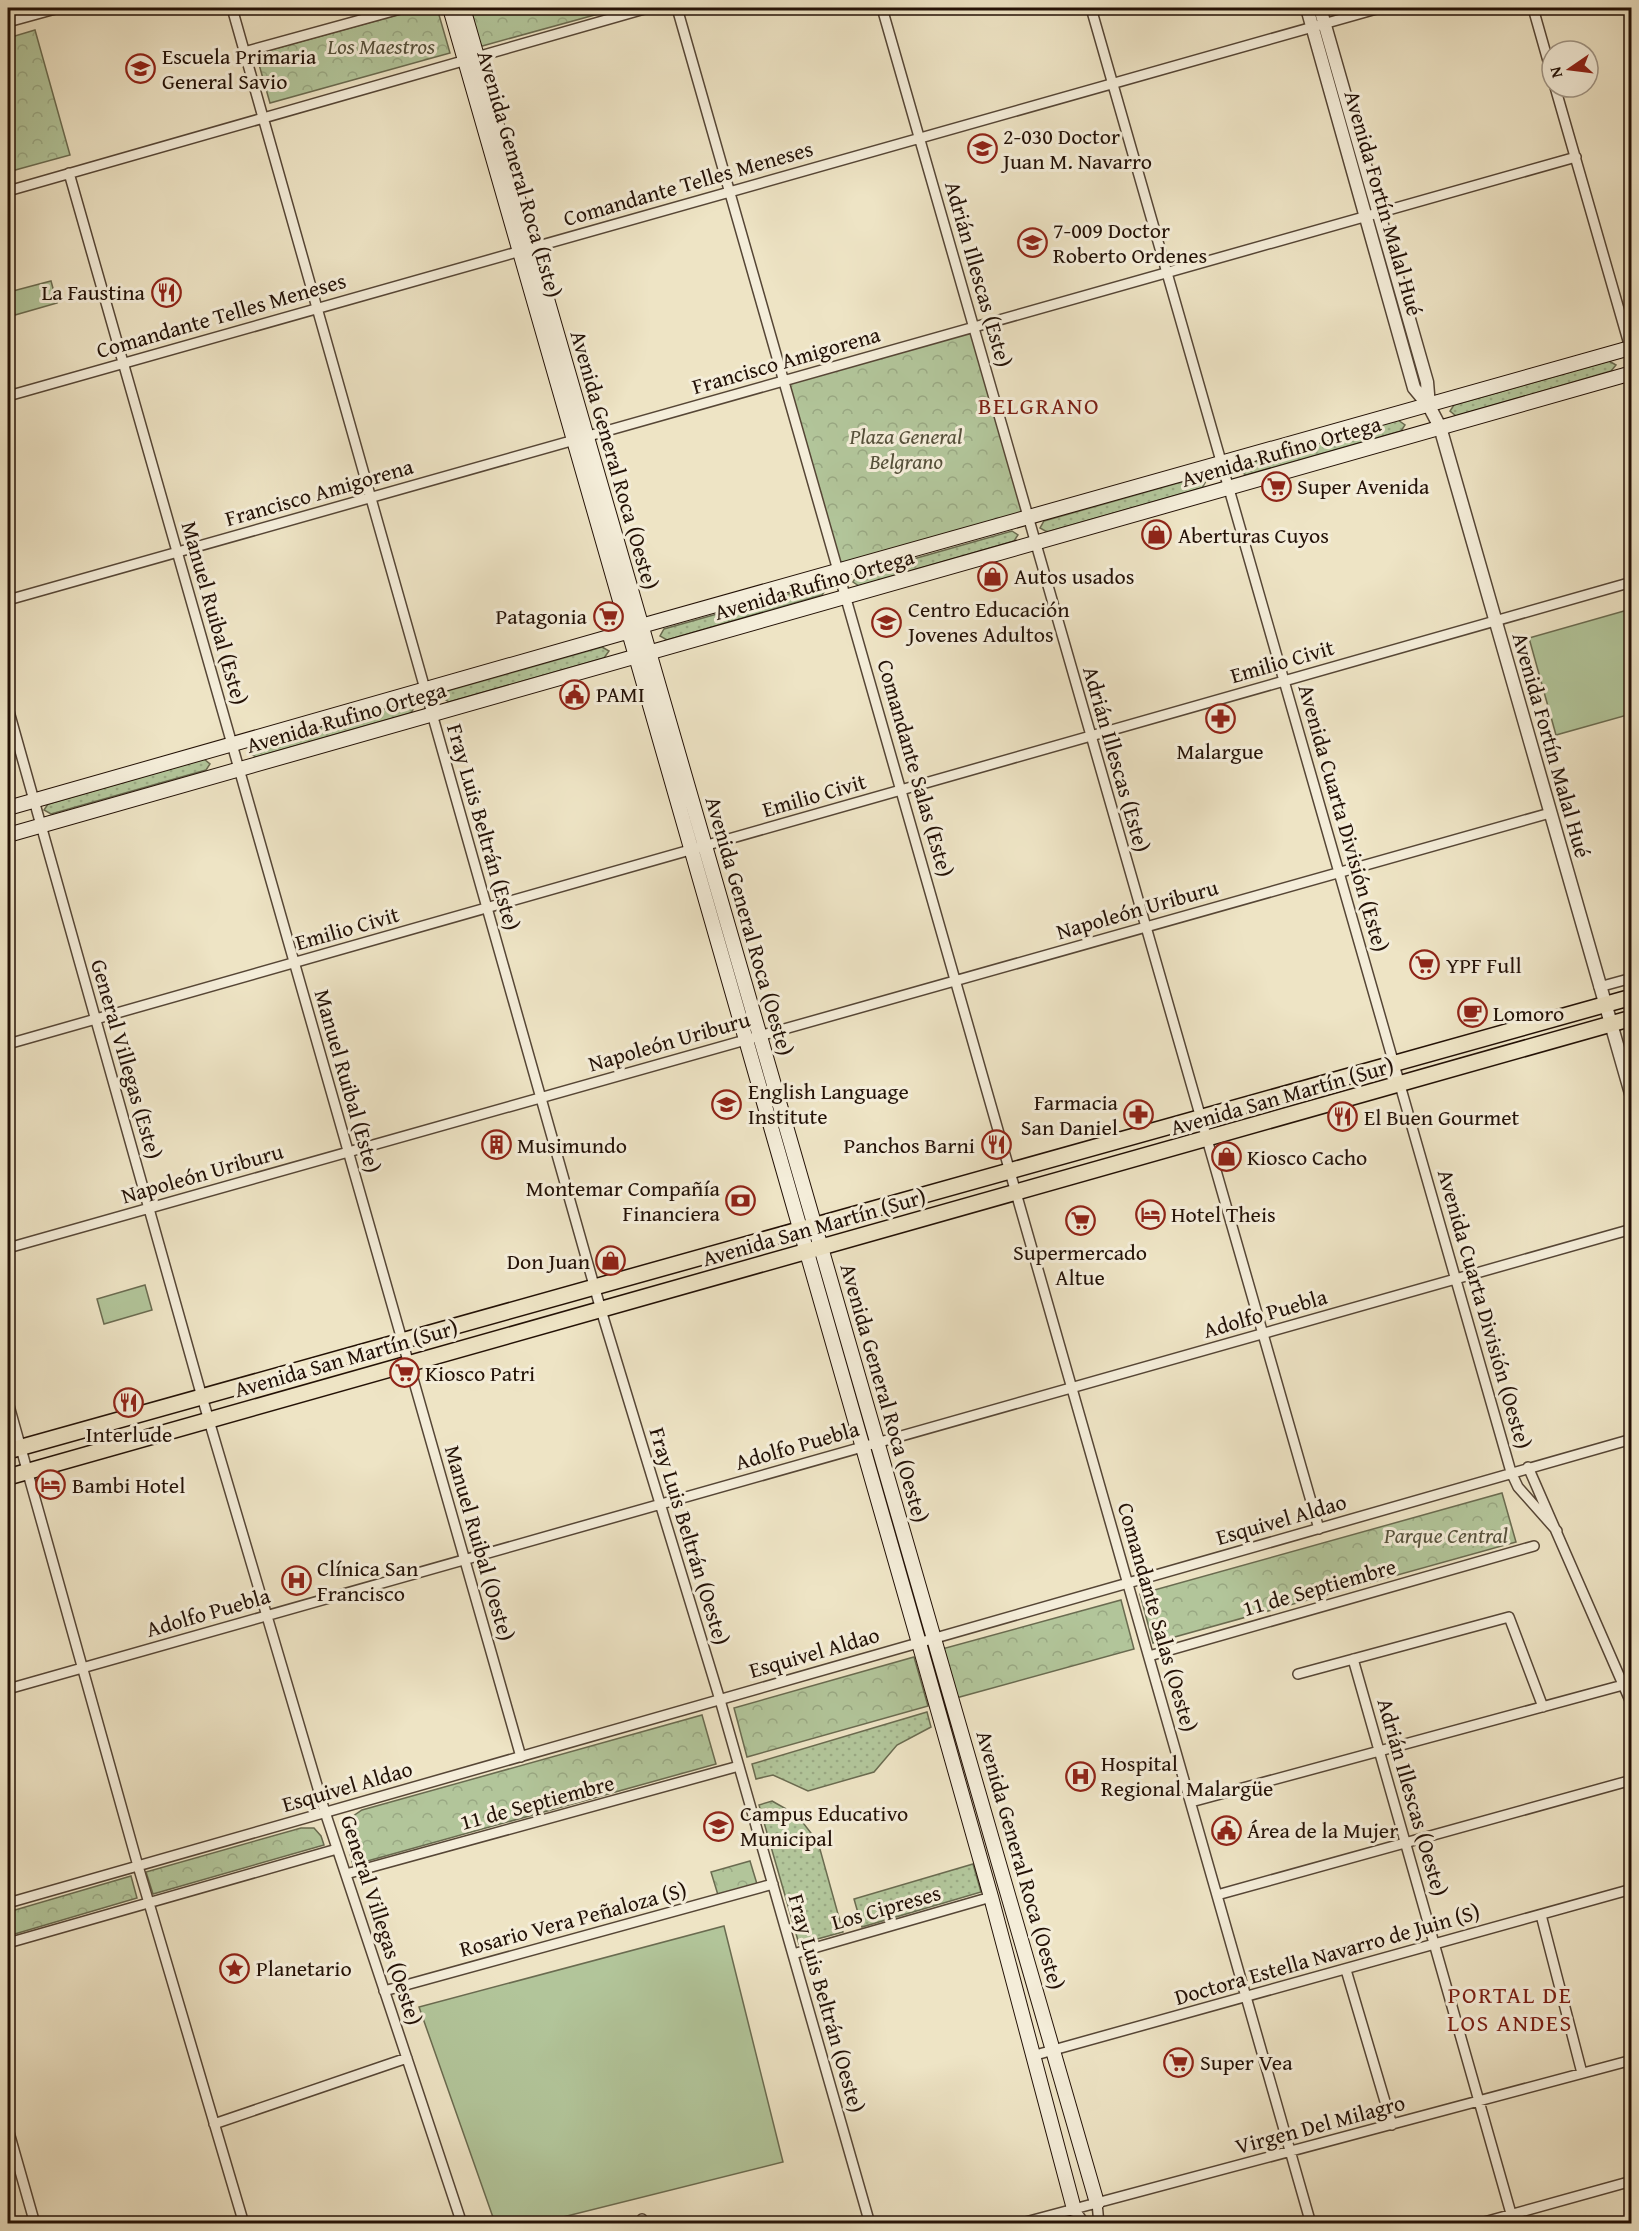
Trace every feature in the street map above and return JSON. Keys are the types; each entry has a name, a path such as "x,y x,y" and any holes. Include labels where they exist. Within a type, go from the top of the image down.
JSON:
{"highway":[{"name":"Avenida San Martín (Sur)","path":"14,1449 1632,997"},
{"name":"Avenida San Martín (Sur)","path":"8,1477 1401,1086 1632,1018"}],"main road":[{"name":"Avenida General Roca (Este)","path":"450,8 471,58 643,654 698,848 747,1040 808,1226"},
{"path":"463,8 471,58"},
{"name":"Avenida Rufino Ortega","path":"8,808 425,690 839,569 1631,351"},
{"name":"Avenida Rufino Ortega","path":"8,835 1632,373"},
{"name":"Avenida General Roca (Oeste)","path":"698,848 761,1035 808,1226 870,1445 919,1643 991,1897 1074,2209"},
{"name":"Avenida General Roca (Oeste)","path":"870,1445 934,1638 1097,2203"}],"street":[{"path":"8,22 59,8"},
{"name":"Fray Luis Beltrán (Este)","path":"231,8 602,1310"},
{"path":"244,52 404,8"},
{"path":"8,191 648,8"},
{"name":"Comandante Salas (Este)","path":"677,8 1018,1193"},
{"name":"Adrián Illescas (Este)","path":"882,8 1206,1141"},
{"name":"Avenida Cuarta División (Este)","path":"1091,8 1401,1086"},
{"name":"Avenida Fortín Malal Hué","path":"1307,8 1414,388 1429,406 1440,427 1632,1097"},
{"name":"Avenida Fortín Malal Hué","path":"1320,8 1427,382 1429,406"},
{"name":"Comandante Telles Meneses","path":"8,396 1380,8"},
{"path":"1533,8 1542,39"},
{"path":"1559,99 1631,351"},
{"name":"Francisco Amigorena","path":"8,600 1575,157"},
{"name":"Manuel Ruibal (Este)","path":"69,173 402,1341"},
{"name":"Emilio Civit","path":"8,1044 1632,582"},
{"name":"General Villegas (Este)","path":"8,708 209,1420"},
{"name":"Napoleón Uriburu","path":"8,1248 1550,813"},
{"path":"1599,987 1632,978"},
{"name":"Avenida Cuarta División (Oeste)","path":"1401,1086 1511,1472 1518,1487 1557,1531"},
{"path":"1206,1141 1318,1529"},
{"name":"Comandante Salas (Oeste)","path":"1018,1193 1311,2223"},
{"name":"Adolfo Puebla","path":"8,1689 1632,1230"},
{"name":"Fray Luis Beltrán (Oeste)","path":"602,1310 720,1700 870,2223"},
{"name":"Manuel Ruibal (Oeste)","path":"402,1341 521,1757"},
{"path":"8,1402 14,1449 28,1472 148,1903 244,2223"},
{"name":"General Villegas (Oeste)","path":"209,1420 325,1812 462,2223"},
{"name":"Esquivel Aldao","path":"8,1903 1632,1439"},
{"name":"Avenida Cuarta División (Oeste)","path":"1528,1467 1632,1705"},
{"name":"11 de Septiembre","path":"1149,1656 1534,1546"},
{"path":"1298,1674 1509,1617 1543,1707"},
{"name":"Adrián Illescas (Oeste)","path":"1353,1659 1513,2219"},
{"path":"1191,1803 1623,1685"},
{"name":"11 de Septiembre","path":"346,1874 739,1766"},
{"path":"1217,1895 1632,1780"},
{"path":"8,1943 337,1849"},
{"name":"Rosario Vera Peñaloza (S)","path":"384,1990 773,1884"},
{"name":"Doctora Estella Navarro de Juin (S)","path":"1032,2056 1632,1889"},
{"name":"Los Cipreses","path":"793,1954 991,1897"},
{"path":"1541,1915 1582,2073"},
{"path":"1346,1970 1392,2125"},
{"path":"214,2124 407,2058"},
{"name":"Virgen Del Milagro","path":"1018,2223 1632,2060"},
{"path":"8,2129 35,2223"},
{"path":"1477,2223 1513,2219 1632,2181"},
{"path":"1097,2203 1099,2223"},
{"path":"1074,2209 1085,2223"}],"green space":[{"name":"Los Maestros","path":"422,8 437,8 450,53 270,103 256,54"},
{"path":"463,8 620,8 475,48"},
{"path":"35,30 70,155 8,172 8,38"},
{"path":"51,281 57,303 15,315 9,292"},
{"name":"Plaza General Belgrano","path":"973,327 1028,516 839,569 784,381"},
{"path":"1609,361 1616,365 1611,371 1456,416 1450,411 1454,405"},
{"path":"1398,420 1405,425 1401,431 1246,475 1239,471 1243,465"},
{"path":"1199,477 1206,481 1202,488 1047,532 1040,528 1044,521"},
{"path":"1012,531 1018,535 1014,541 859,586 853,582 857,575"},
{"path":"820,585 826,589 822,595 667,640 660,636 664,629"},
{"path":"1631,609 1631,714 1556,735 1529,638"},
{"path":"602,647 609,651 604,658 449,702 443,698 447,691"},
{"path":"408,702 415,706 411,713 256,757 249,753 253,746"},
{"path":"204,759 210,764 206,770 51,814 44,810 48,804"},
{"path":"145,1285 152,1310 104,1324 97,1299"},
{"name":"Parque Central","path":"1502,1493 1516,1542 1153,1643 1140,1594"},
{"path":"1121,1600 1134,1649 956,1698 942,1649"},
{"path":"914,1657 928,1706 747,1757 734,1708"},
{"path":"927,1712 931,1727 897,1745 874,1772 808,1791 773,1775 756,1779 752,1764"},
{"path":"702,1715 716,1764 353,1865 346,1840 346,1821 362,1810"},
{"path":"772,1801 797,1815 818,1842 843,1932 799,1944 759,1805"},
{"path":"301,1828 314,1828 321,1836 324,1845 153,1894 146,1872"},
{"path":"750,1861 757,1884 718,1895 711,1872"},
{"path":"973,1864 981,1892 862,1927 854,1899"},
{"path":"131,1876 137,1898 8,1936 8,1912"},
{"path":"724,1926 783,2162 539,2223 495,2223 419,2007"}],"place":[{"name":"Escuela Primaria General Savio","path":"141,69"},
{"name":"2-030 Doctor Juan M. Navarro","path":"982,149"},
{"name":"7-009 Doctor Roberto Ordenes","path":"1032,243"},
{"name":"La Faustina","path":"166,292"},
{"name":"Super Avenida","path":"1276,486"},
{"name":"Aberturas Cuyos","path":"1157,535"},
{"name":"Autos usados","path":"993,576"},
{"name":"Patagonia","path":"608,616"},
{"name":"Centro Educación Jovenes Adultos","path":"887,622"},
{"name":"PAMI","path":"575,694"},
{"name":"Malargue","path":"1220,719"},
{"name":"YPF Full","path":"1425,965"},
{"name":"Lomoro","path":"1472,1013"},
{"name":"English Language Institute","path":"727,1104"},
{"name":"Farmacia San Daniel","path":"1139,1115"},
{"name":"El Buen Gourmet","path":"1343,1117"},
{"name":"Musimundo","path":"496,1145"},
{"name":"Panchos Barni","path":"996,1145"},
{"name":"Kiosco Cacho","path":"1226,1157"},
{"name":"Montemar Compañía Financiera","path":"741,1201"},
{"name":"Hotel Theis","path":"1150,1214"},
{"name":"Supermercado Altue","path":"1080,1220"},
{"name":"Don Juan","path":"611,1261"},
{"name":"Kiosco Patri","path":"404,1373"},
{"name":"Interlude","path":"129,1402"},
{"name":"Bambi Hotel","path":"51,1485"},
{"name":"Clínica San Francisco","path":"296,1581"},
{"name":"Hospital Regional Malargüe","path":"1080,1776"},
{"name":"Campus Educativo Municipal","path":"719,1826"},
{"name":"Área de la Mujer","path":"1226,1830"},
{"name":"Planetario","path":"235,1968"},
{"name":"Super Vea","path":"1179,2062"}],"district":[{"name":"BELGRANO","path":"1039,405"},
{"name":"PORTAL DE LOS ANDES","path":"1510,2008"}]}
